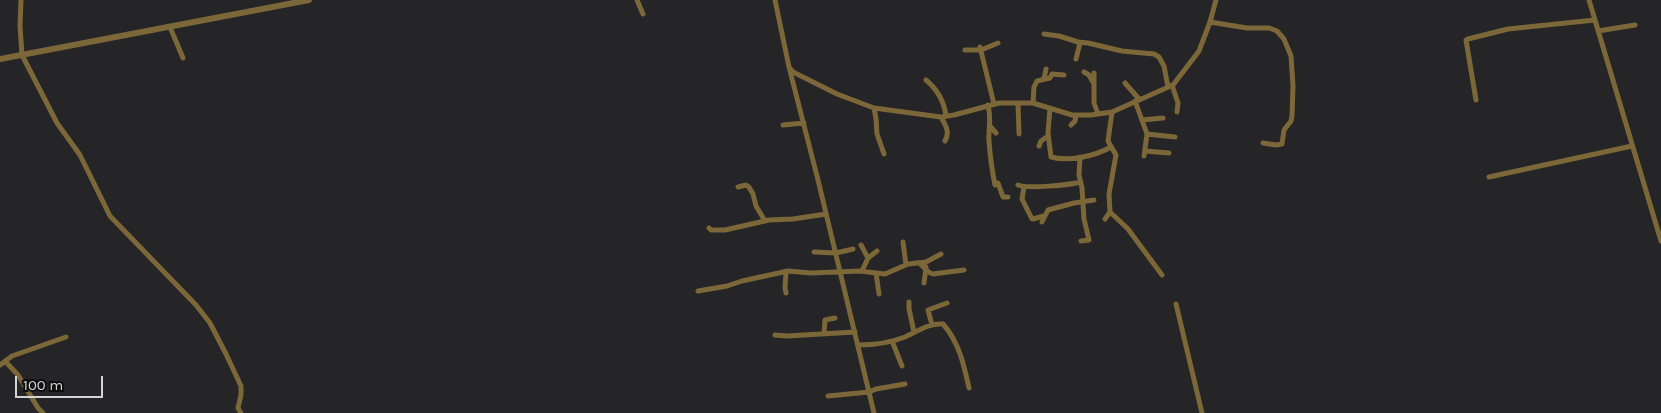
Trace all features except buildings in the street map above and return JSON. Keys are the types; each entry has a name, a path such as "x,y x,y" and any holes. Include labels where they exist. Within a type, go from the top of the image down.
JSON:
{"street":[{"path":"22,0 20,26 22,55 56,123 80,155 110,216 210,322 241,386 238,408 241,413"},
{"path":"0,59 309,0"},
{"path":"637,0 643,14"},
{"path":"775,0 789,67 874,413"},
{"path":"789,67 793,72 837,94 874,108 954,116 991,105 1033,102 1076,115 1112,112 1170,86 1199,51 1216,0"},
{"path":"1589,0 1661,242"},
{"path":"1476,100 1466,40 1508,29 1595,20"},
{"path":"1210,22 1247,28 1269,28 1280,34 1288,46 1291,56 1293,86 1292,118 1284,130 1282,144 1263,143"},
{"path":"1598,31 1635,25"},
{"path":"170,27 183,58"},
{"path":"1044,34 1122,51 1156,55 1164,66 1178,103 1176,112"},
{"path":"965,50 980,49 998,43"},
{"path":"1076,59 1080,43"},
{"path":"980,49 991,105 989,146 994,183 998,184 1003,197 1008,197"},
{"path":"1044,79 1046,69"},
{"path":"1084,72 1089,75 1095,84"},
{"path":"1094,73 1094,103 1098,114"},
{"path":"1033,102 1035,84 1050,78 1052,74 1064,75"},
{"path":"926,80 939,94 944,106 944,116 948,132 945,141"},
{"path":"1125,83 1137,100 1147,134 1145,154 1169,153"},
{"path":"1018,103 1019,134"},
{"path":"874,108 877,134 884,154"},
{"path":"1050,108 1048,136 1051,157 1080,157 1102,152 1111,147"},
{"path":"1105,219 1110,212 1109,194 1116,155 1108,138 1112,112"},
{"path":"1071,125 1075,121 1076,115"},
{"path":"1142,120 1163,118"},
{"path":"783,125 804,123"},
{"path":"990,126 996,133"},
{"path":"1147,134 1175,137"},
{"path":"1039,146 1041,141 1048,136"},
{"path":"1489,177 1632,146"},
{"path":"1080,157 1079,166 1084,219 1089,240 1081,241"},
{"path":"1081,182 1060,185 1021,186 1022,199 1033,220 1043,219 1048,210 1051,209 1094,200"},
{"path":"738,187 746,185 749,187 756,206 765,221"},
{"path":"1110,212 1128,229 1162,275"},
{"path":"709,228 711,230 725,230 765,221 826,214"},
{"path":"903,242 906,265"},
{"path":"861,245 868,258"},
{"path":"814,252 836,253 853,248"},
{"path":"862,271 868,258 876,251"},
{"path":"698,291 786,272 862,271 885,274 906,265 926,262 941,254"},
{"path":"924,282 926,262"},
{"path":"919,263 930,273 937,274 964,270"},
{"path":"786,272 786,293"},
{"path":"876,274 878,294"},
{"path":"909,302 914,332"},
{"path":"932,325 928,310 947,303"},
{"path":"1176,304 1202,413"},
{"path":"824,334 825,320 834,318"},
{"path":"858,345 892,341 932,325 943,324 954,339 962,356 969,388"},
{"path":"775,335 855,332"},
{"path":"43,413 18,375 2,363 12,356 66,337"},
{"path":"892,341 902,366"},
{"path":"828,396 870,392 876,389 905,384"}]}
